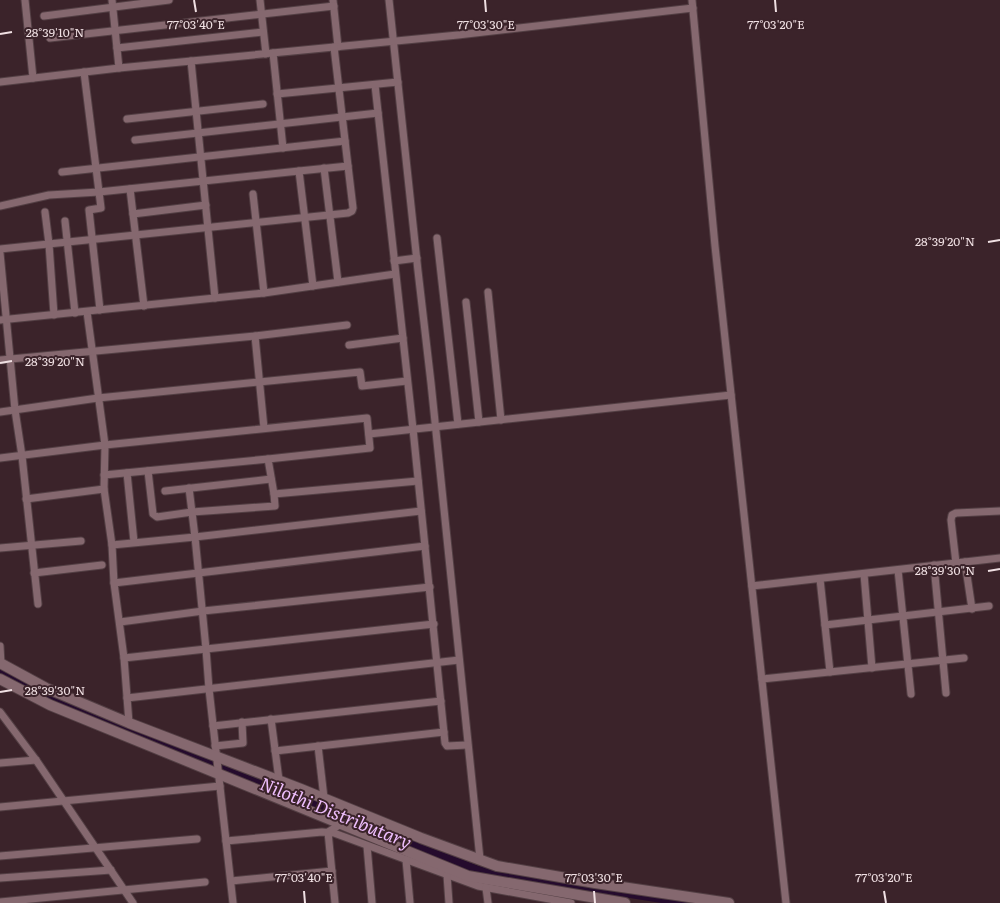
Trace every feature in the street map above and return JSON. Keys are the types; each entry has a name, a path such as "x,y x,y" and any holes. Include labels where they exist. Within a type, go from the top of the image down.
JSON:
{"street":[{"path":"25,0 33,78"},
{"path":"44,16 113,3 169,0"},
{"path":"260,0 263,32 277,94 283,148"},
{"path":"389,0 436,427 480,859"},
{"path":"113,3 119,68"},
{"path":"38,604 10,358 3,319 0,251 135,234 352,211 339,88 333,3 261,14 50,38"},
{"path":"0,82 119,68 394,42 693,4 714,246 786,903"},
{"path":"117,48 263,32"},
{"path":"190,61 215,298"},
{"path":"84,72 102,208 89,210 100,310"},
{"path":"277,94 398,82"},
{"path":"375,85 434,624 444,732 447,746 468,745"},
{"path":"127,119 263,104"},
{"path":"135,140 378,113"},
{"path":"62,172 345,141"},
{"path":"0,206 49,195 100,192 348,166"},
{"path":"324,168 338,282"},
{"path":"299,171 313,286"},
{"path":"130,189 144,306"},
{"path":"253,194 264,293"},
{"path":"133,214 206,206"},
{"path":"45,212 54,315"},
{"path":"65,221 75,313"},
{"path":"437,238 458,424"},
{"path":"394,261 417,258"},
{"path":"3,319 264,293 395,274"},
{"path":"488,292 501,420"},
{"path":"466,302 479,422"},
{"path":"88,312 105,445 104,489 112,545 114,583 124,658 129,723"},
{"path":"0,360 255,336 347,325"},
{"path":"255,336 264,428"},
{"path":"349,345 403,338"},
{"path":"0,412 98,398 360,372 362,386 408,381"},
{"path":"369,434 731,395"},
{"path":"0,458 105,445 367,418 370,448 104,475"},
{"path":"148,471 154,516 276,506 268,459"},
{"path":"127,473 134,542"},
{"path":"165,491 271,479"},
{"path":"274,494 418,481"},
{"path":"189,488 233,903"},
{"path":"26,499 104,489"},
{"path":"112,545 421,511"},
{"path":"956,563 952,515 956,513 1000,511"},
{"path":"0,548 81,541"},
{"path":"114,583 425,546"},
{"path":"752,586 1000,558"},
{"path":"965,562 972,609"},
{"path":"34,573 102,565"},
{"path":"934,565 946,693"},
{"path":"898,570 911,694"},
{"path":"864,574 872,668"},
{"path":"820,579 830,672"},
{"path":"120,622 202,611 430,587"},
{"path":"825,625 989,606"},
{"path":"124,658 434,624"},
{"path":"0,646 1,663 46,688 129,723 341,824 468,876 625,903"},
{"path":"762,679 964,658"},
{"path":"127,698 459,660"},
{"path":"0,679 50,705 217,765 278,780 421,838 497,866 729,903"},
{"path":"213,726 441,701"},
{"path":"0,712 36,760 133,903"},
{"path":"271,719 278,780"},
{"path":"215,746 243,743 242,722"},
{"path":"275,751 444,732"},
{"path":"318,746 324,798"},
{"path":"0,764 36,760"},
{"path":"0,807 220,786"},
{"path":"328,832 341,824"},
{"path":"226,841 328,832 486,888 534,900 571,903"},
{"path":"328,832 335,903"},
{"path":"0,856 197,839"},
{"path":"367,846 372,903"},
{"path":"406,860 410,903"},
{"path":"0,878 111,870"},
{"path":"230,881 332,871"},
{"path":"447,875 449,903"},
{"path":"0,902 205,882"},
{"path":"486,888 488,903"}],"waterway":[{"name":"Nilothi Distributary","path":"0,669 56,699 478,870 687,903"}]}
